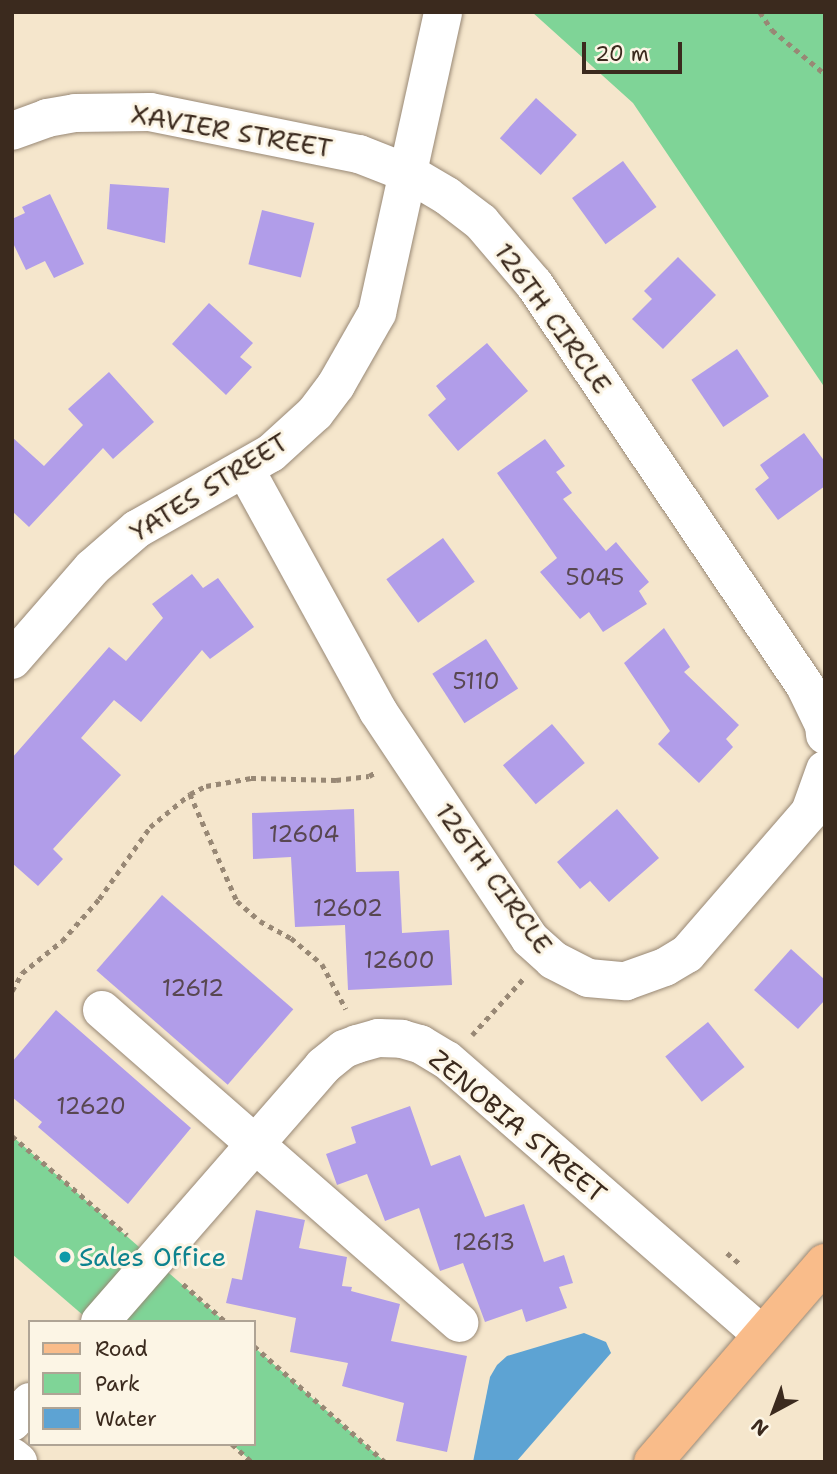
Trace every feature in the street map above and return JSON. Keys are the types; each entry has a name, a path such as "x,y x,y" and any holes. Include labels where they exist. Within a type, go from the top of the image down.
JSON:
{"main road":[{"path":"653,1462 825,1263"}],"street":[{"name":"YATES STREET","path":"12,660 92,568 137,529 271,453 315,412 365,337 377,313 410,174 443,12"},
{"name":"XAVIER STREET","path":"12,131 47,118 75,113 150,112 359,155 410,174"},
{"name":"126TH CIRCLE","path":"410,174 447,196 481,222 534,284 806,688 820,716 825,735"},
{"name":"126TH CIRCLE","path":"245,469 378,711 527,968 626,981 665,967 687,954 810,812 825,770"},
{"path":"102,1010 459,1323"},
{"name":"ZENOBIA STREET","path":"102,1320 310,1080 344,1049 378,1038 402,1039 421,1044 447,1060 762,1335"},
{"path":"12,1422 28,1404"},
{"path":"12,1457 18,1462"}],"path":[{"path":"760,12 772,30 825,74"},
{"path":"12,991 22,973 62,942 99,899 150,827 190,794 206,786 251,778 337,780 369,776 379,771 372,760"},
{"path":"190,794 237,901 260,921 291,938 322,964 344,1010"},
{"path":"472,1036 527,968"},
{"path":"12,1136 127,1235"},
{"path":"183,1284 224,1320"},
{"path":"256,1348 385,1462"},
{"path":"234,1446 252,1462"}],"green space":[{"path":"532,12 825,12 825,388 633,103"},
{"path":"12,1136 223,1320 89,1320 12,1254"},
{"path":"256,1349 385,1462 252,1462 234,1446 256,1446"}],"water":[{"path":"584,1333 606,1342 611,1353 516,1462 473,1462 490,1377 497,1365 507,1356"}],"building":[{"path":"536,98 577,135 541,175 500,138"},
{"path":"623,161 657,207 606,244 572,198"},
{"path":"110,184 169,188 165,243 107,229"},
{"path":"50,194 84,264 54,278 45,261 26,270 12,241 12,219 25,213 22,207"},
{"path":"262,210 314,223 301,277 248,264"},
{"path":"678,257 716,295 663,349 632,319 652,299 644,291"},
{"path":"209,303 253,343 240,357 252,367 226,395 172,344"},
{"path":"487,343 528,391 458,451 428,415 446,399 436,386"},
{"path":"737,349 769,396 723,427 691,380"},
{"path":"109,372 154,422 113,459 103,448 29,527 12,511 12,437 44,466 83,425 68,409"},
{"path":"804,433 825,462 825,486 778,520 755,489 769,478 760,465"},
{"path":"545,439 565,466 556,472 572,493 563,499 606,551 616,542 649,582 639,591 647,604 603,632 589,612 580,619 540,572 557,558 497,473"},
{"path":"443,538 475,582 418,623 386,579"},
{"path":"192,574 203,588 218,578 254,627 210,659 202,650 141,722 114,700 81,738 121,775 53,849 63,859 38,886 12,863 12,758 109,647 126,661 163,618 152,604"},
{"path":"664,628 690,667 684,672 739,725 726,739 733,747 699,783 658,744 670,731 624,663"},
{"path":"486,639 518,688 464,723 432,674"},
{"path":"552,724 585,763 536,804 503,765"},
{"path":"354,809 356,872 399,871 402,933 449,930 452,985 348,990 345,925 295,927 291,857 253,859 252,813"},
{"path":"617,809 659,858 609,902 590,881 580,889 557,862"},
{"path":"162,895 293,1009 228,1085 96,970"},
{"path":"791,949 825,980 825,1000 798,1029 754,990"},
{"path":"56,1010 191,1128 128,1204 38,1127 42,1122 12,1097 12,1062"},
{"path":"708,1022 745,1067 702,1102 665,1057"},
{"path":"410,1106 431,1166 460,1155 485,1217 524,1204 544,1262 564,1255 573,1283 559,1287 567,1308 526,1322 522,1309 485,1322 463,1263 440,1271 419,1208 385,1221 367,1174 337,1185 326,1154 356,1143 351,1127"},
{"path":"256,1210 305,1220 299,1248 347,1257 342,1286 352,1287 351,1291 400,1304 391,1341 467,1356 447,1452 396,1441 404,1403 342,1386 348,1363 290,1352 296,1318 226,1303 232,1278 242,1280"}],"place":[{"name":"Sales Office","path":"65,1257"}]}
